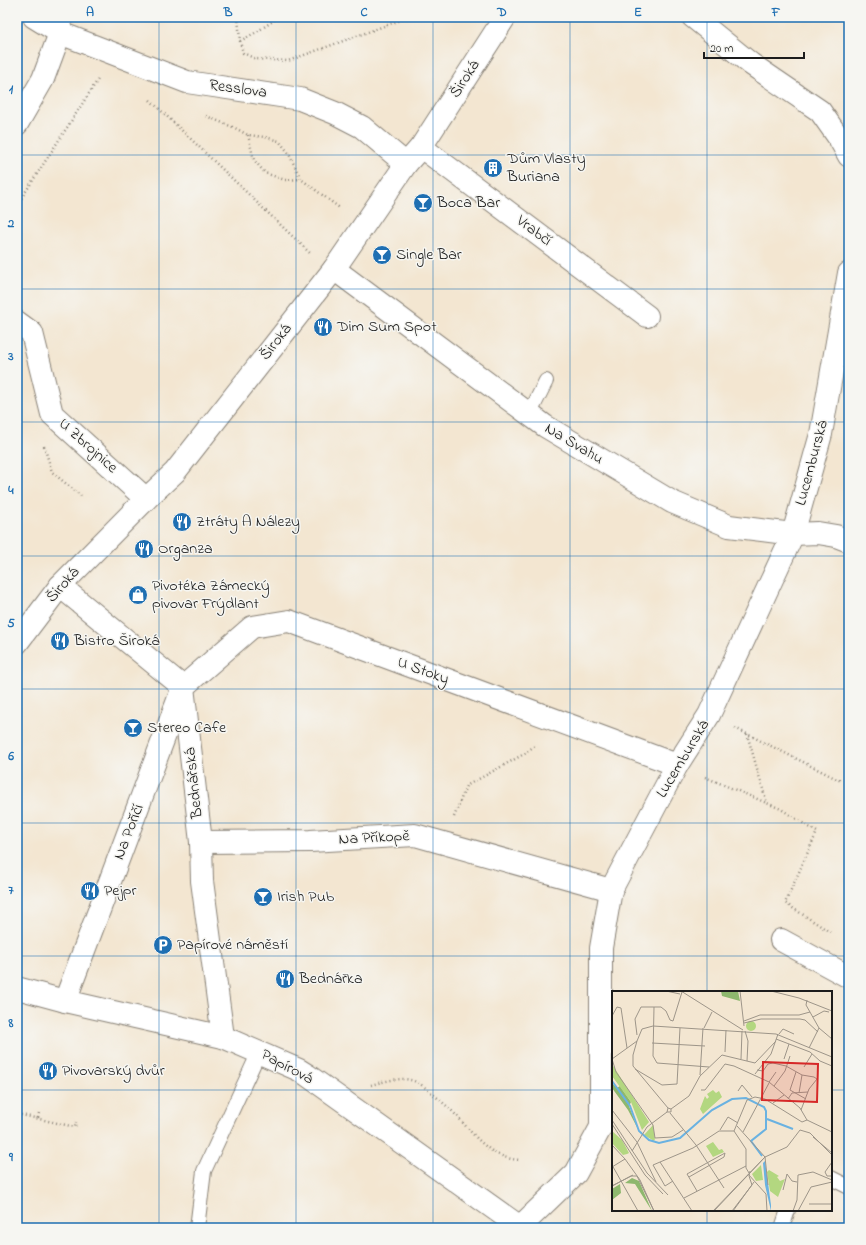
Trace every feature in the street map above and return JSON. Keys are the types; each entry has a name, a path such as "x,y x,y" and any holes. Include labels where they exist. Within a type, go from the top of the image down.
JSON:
{"street":[{"name":"Resslova","path":"34,17 61,25 187,82 300,98 335,113 362,127 406,164"},
{"name":"Široká","path":"17,643 60,586 146,499 175,472 334,269 406,164 421,147 505,17"},
{"path":"693,17 751,64 820,111 839,138 849,156"},
{"path":"17,124 42,79 61,25"},
{"name":"Vrabčí","path":"421,147 647,316"},
{"name":"Na Svahu","path":"334,269 529,415 672,502 728,526 792,534 818,533 836,536 849,541"},
{"name":"Lucemburská","path":"520,1228 576,1173 601,1127 601,948 612,890 677,765 709,715 792,534 821,434 849,273"},
{"name":"U Zbrojnice","path":"17,322 32,333 52,414 146,499"},
{"path":"60,586 184,687"},
{"name":"U Stoky","path":"184,687 252,627 289,621 677,765"},
{"name":"Bednářská","path":"184,687 201,842 202,881 223,1037"},
{"name":"Na Poříčí","path":"65,1001 184,687"},
{"name":"Na Příkopě","path":"201,842 310,841 416,835 612,890"},
{"path":"781,940 849,977"},
{"name":"Papírová","path":"17,988 65,1001 223,1037 259,1052 307,1075 520,1228"}],"lane":[{"path":"529,415 546,381"},
{"path":"197,1228 204,1171 259,1052"},
{"path":"832,1178 849,1187"},
{"path":"782,1228 788,1211"}],"path":[{"path":"238,17 240,41 243,53 256,58 288,61 409,17"},
{"path":"240,41 256,33 279,17"},
{"path":"17,59 19,46 18,38"},
{"path":"17,205 101,75"},
{"path":"148,98 312,255"},
{"path":"200,113 235,128 248,136 265,137 279,141 288,152 301,179 342,209"},
{"path":"248,136 254,160 265,172 285,180 301,179"},
{"path":"709,715 841,781"},
{"path":"445,844 466,786 526,753 542,736 550,717"},
{"path":"747,734 768,804"},
{"path":"677,765 780,809 817,832 785,903 836,936"},
{"path":"331,1092 397,1080 411,1080 427,1090 452,1110 485,1147 512,1160 521,1160"},
{"path":"38,1118 39,1113"},
{"path":"17,1114 75,1126 76,1122"}],"place":[{"name":"Dům Vlasty Buriana","path":"493,168"},
{"name":"Boca Bar","path":"423,203"},
{"name":"Single Bar","path":"382,255"},
{"name":"Dim Sum Spot","path":"323,327"},
{"name":"Ztráty A Nálezy","path":"182,522"},
{"name":"Organza","path":"144,549"},
{"name":"Pivotéka Zámecký pivovar Frýdlant","path":"138,595"},
{"name":"Bistro Široká","path":"60,641"},
{"name":"Stereo Cafe","path":"133,728"},
{"name":"Pejpr","path":"90,891"},
{"name":"Irish Pub","path":"263,897"},
{"name":"Papírové náměstí","path":"163,945"},
{"name":"Bednářka","path":"285,979"},
{"name":"Pivovarský dvůr","path":"48,1071"}]}
